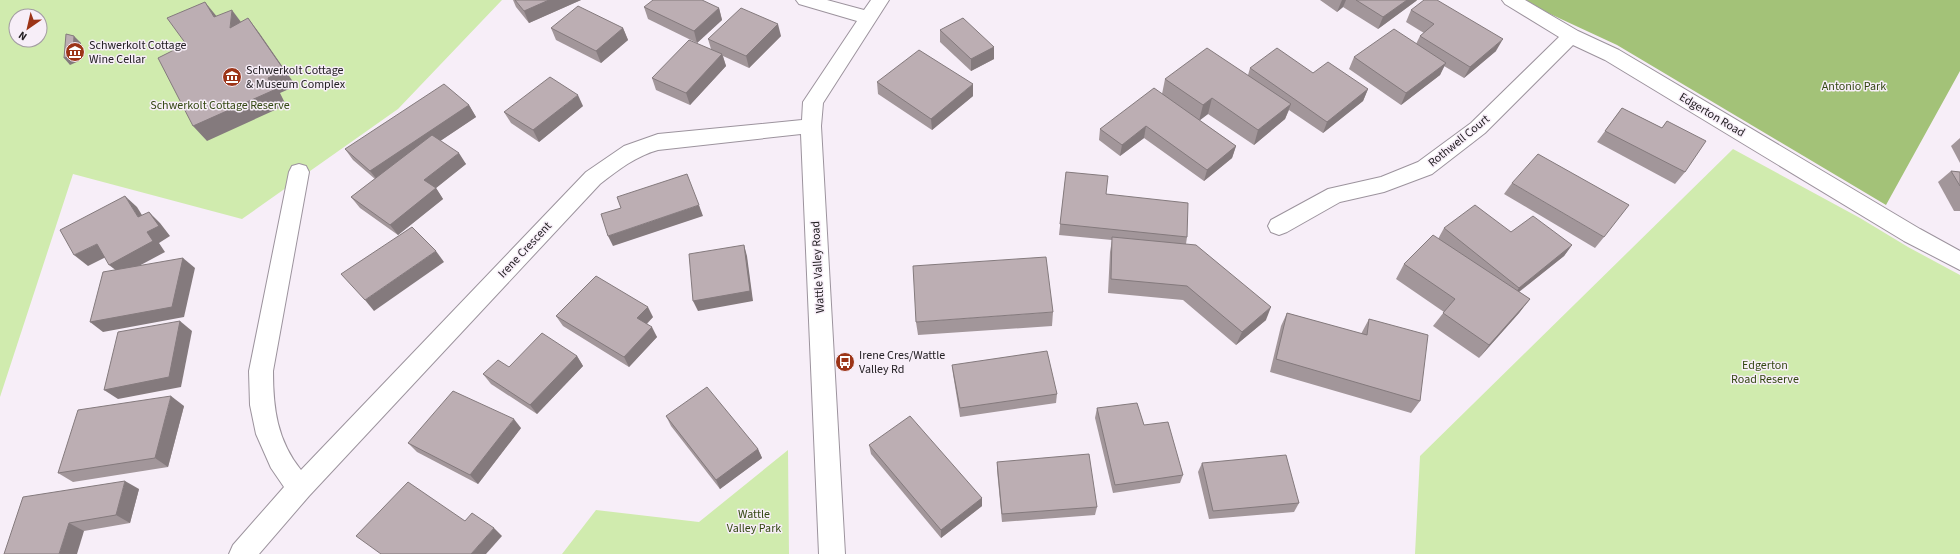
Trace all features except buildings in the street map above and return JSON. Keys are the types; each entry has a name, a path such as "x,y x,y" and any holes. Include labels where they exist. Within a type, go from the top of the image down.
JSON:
{"street":[{"path":"805,0 868,18"},
{"name":"Wattle Valley Road","path":"832,554 811,126 813,102 880,0"},
{"name":"Edgerton Road","path":"1511,0 1571,36 1612,55 1912,235 1960,261"},
{"name":"Rothwell Court","path":"1279,226 1335,195 1384,184 1426,168 1478,128 1571,36"},
{"name":"Irene Crescent","path":"242,554 300,488 593,178 613,162 634,150 658,142 811,126"},
{"path":"299,172 261,371 260,400 265,429 275,455 300,488"}],"green space":[{"name":"Schwerkolt Cottage Reserve","path":"0,0 502,0 398,109 242,219 73,174 0,397"},
{"name":"Antonio Park","path":"1526,0 1960,0 1960,71 1886,205 1617,45 1548,13"},
{"name":"Edgerton Road Reserve","path":"1733,149 1860,218 1908,247 1960,275 1960,554 1415,554 1420,456"},
{"name":"Wattle Valley Park","path":"788,450 789,554 562,554 596,510 699,522"}],"place":[{"name":"Schwerkolt Cottage Wine Cellar","path":"75,52"},
{"name":"Schwerkolt Cottage & Museum Complex","path":"232,77"},
{"name":"Irene Cres/Wattle Valley Rd","path":"845,362"}]}
